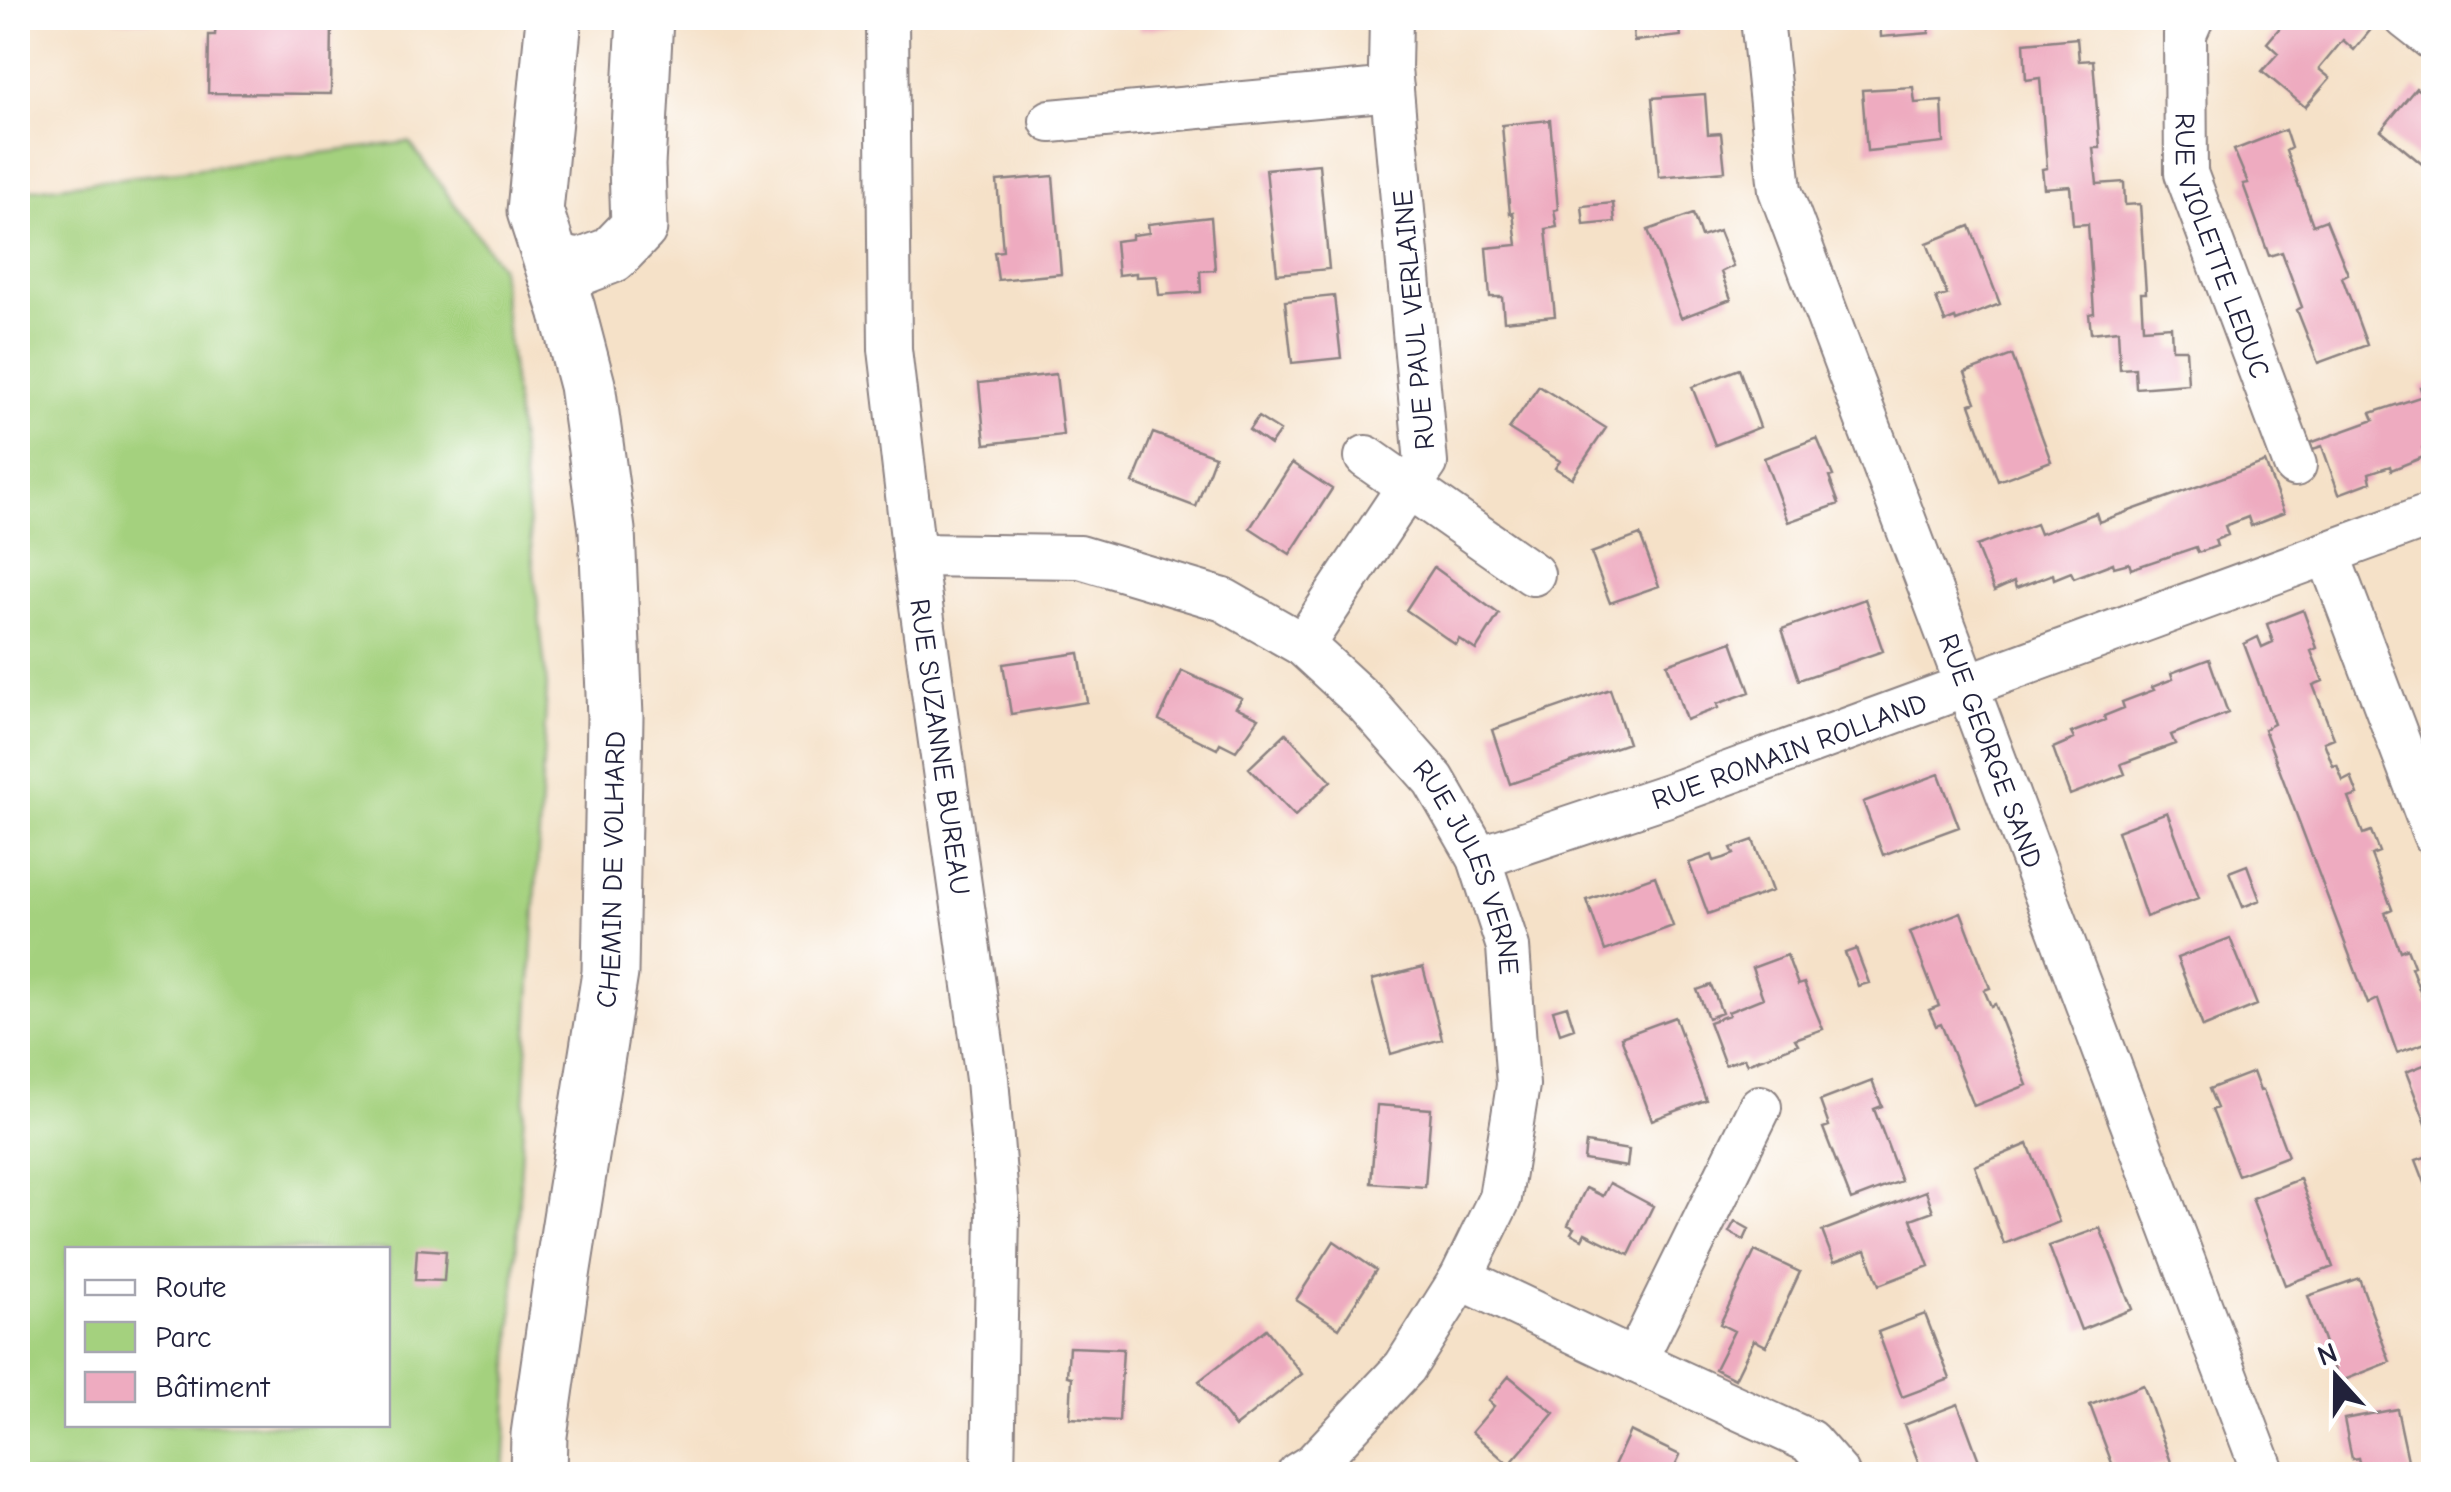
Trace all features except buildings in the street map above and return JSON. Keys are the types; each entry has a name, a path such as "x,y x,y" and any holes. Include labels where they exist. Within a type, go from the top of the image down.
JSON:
{"street":[{"name":"CHEMIN DE VOLHARD","path":"538,1474 539,1435 564,1256 610,973 615,717 607,530 587,385 536,211 554,18"},
{"path":"553,263 581,267 612,255 639,227 637,166 645,18"},
{"name":"RUE SUZANNE BUREAU","path":"887,18 890,349 914,555 984,1060 998,1211 993,1474"},
{"name":"RUE PAUL VERLAINE","path":"1303,645 1426,463 1392,90 1391,18"},
{"name":"RUE GEORGE SAND","path":"1762,18 1780,190 2264,1474"},
{"name":"RUE VIOLETTE LEDUC","path":"2192,18 2184,34 2186,174 2295,465"},
{"path":"2406,18 2434,40"},
{"path":"1051,121 1392,90"},
{"path":"1366,457 1532,574"},
{"name":"RUE ROMAIN ROLLAND","path":"1479,858 1672,794 2434,514"},
{"path":"2328,554 2434,834"},
{"name":"RUE JULES VERNE","path":"914,555 1080,558 1224,600 1303,645 1368,704 1434,780 1479,858 1508,947 1518,1084 1500,1198 1462,1278 1405,1367 1314,1464 1298,1474"},
{"path":"1635,1361 1760,1108"},
{"path":"1462,1278 1809,1440 1838,1474"}],"green space":[{"path":"409,142 500,266 547,687 504,1474 18,1474 18,191"}]}
